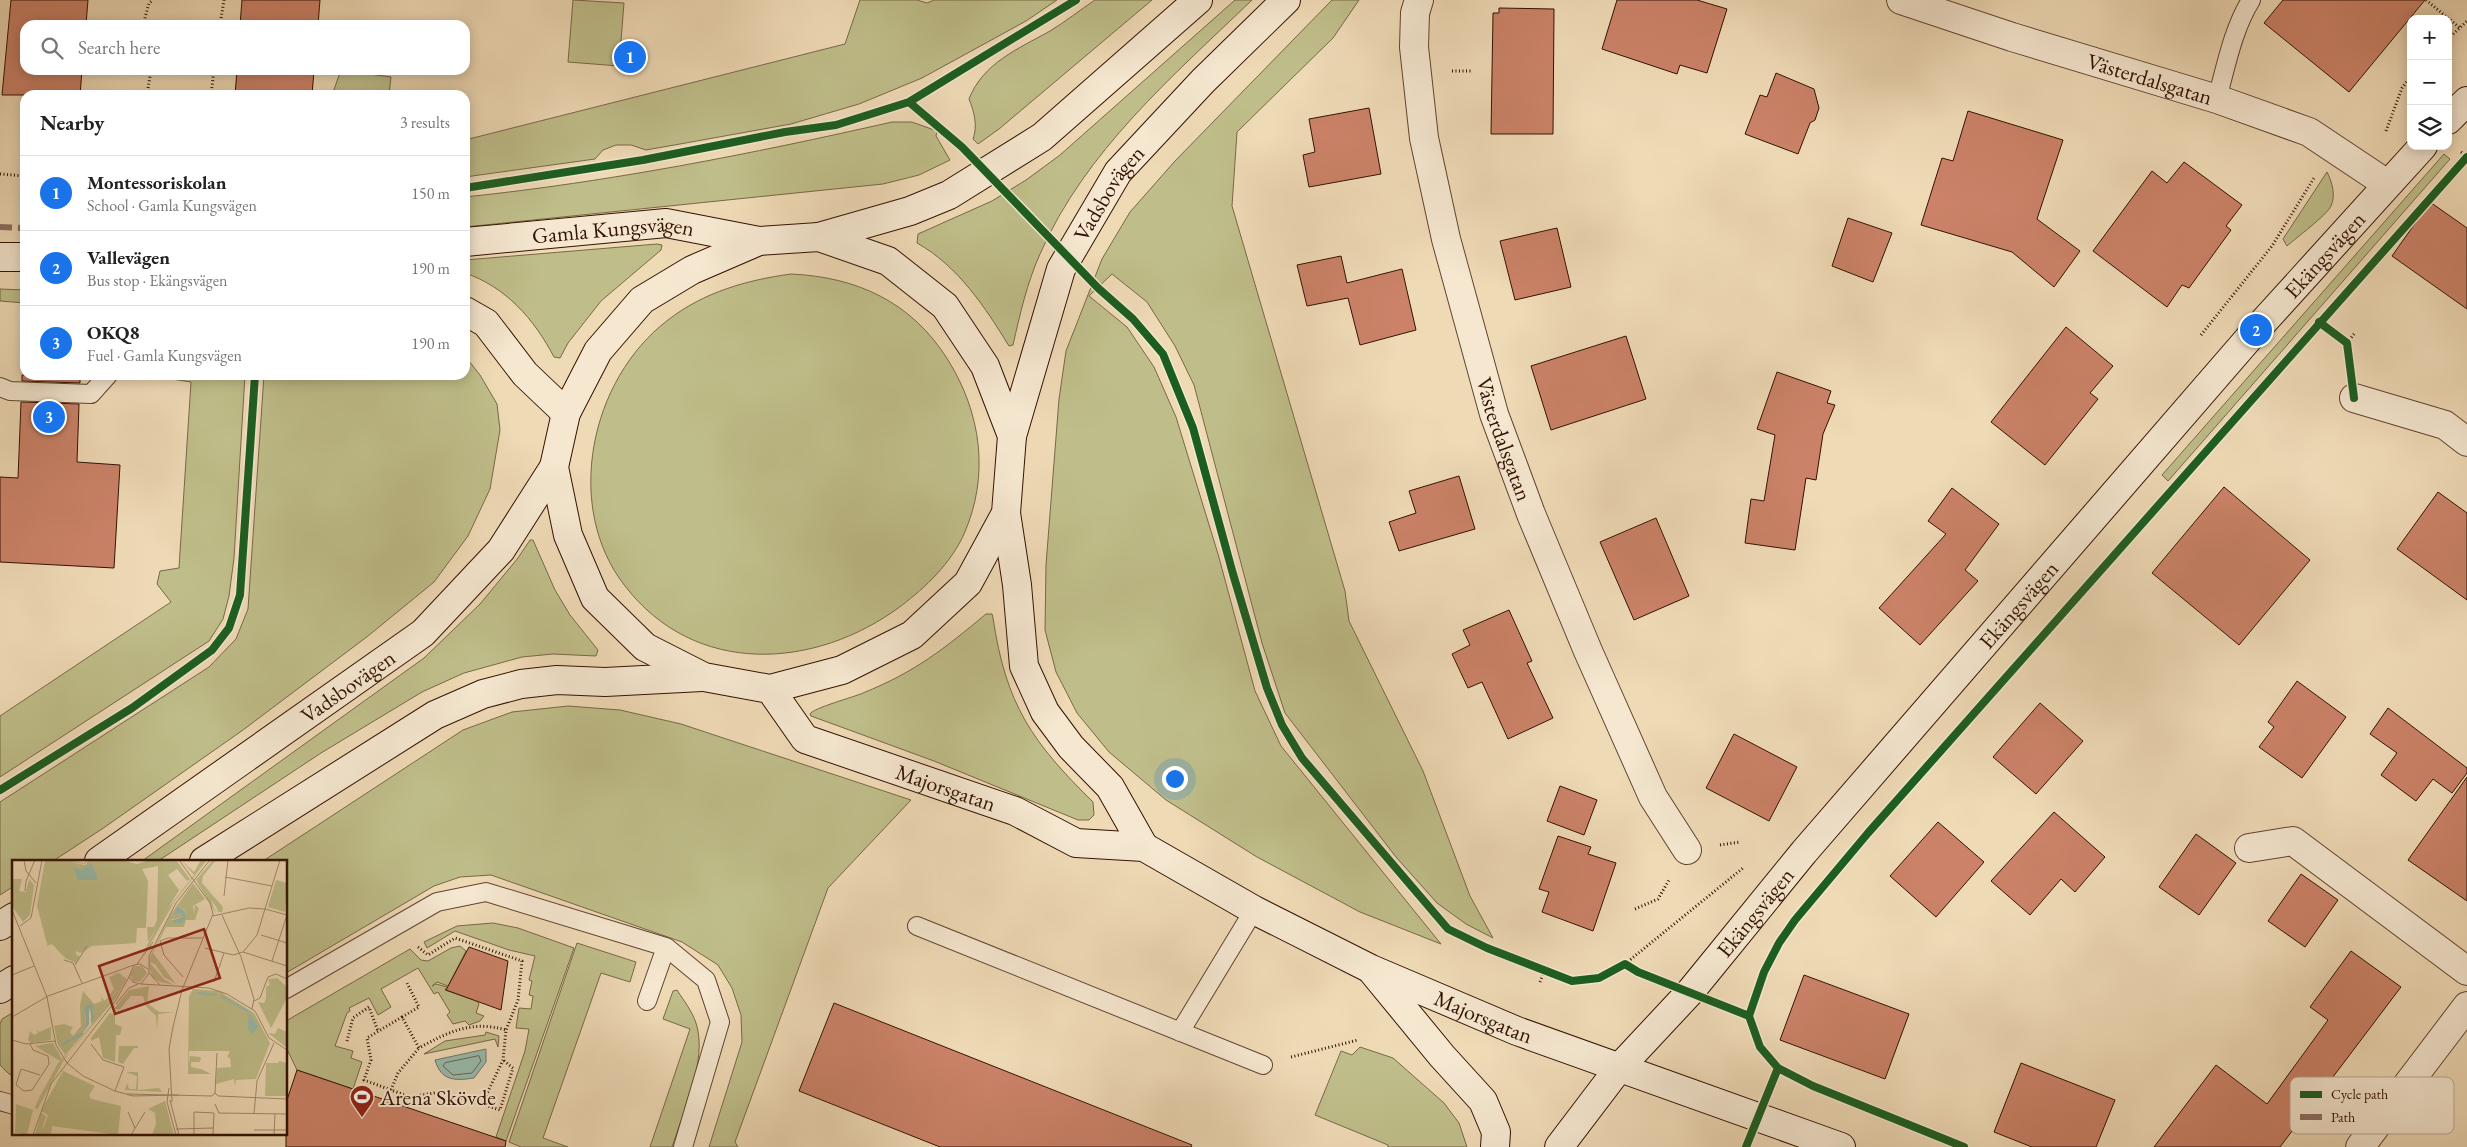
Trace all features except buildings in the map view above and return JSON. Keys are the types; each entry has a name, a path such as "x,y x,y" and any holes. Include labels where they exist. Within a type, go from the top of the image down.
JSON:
{"main road":[{"path":"704,677 645,647 595,598 568,535 554,467 566,412 598,351 642,300 692,270 759,241 819,237 910,211 949,195 1042,137 1198,0"},
{"name":"Vadsbovägen","path":"1012,436 1060,269 1118,172 1203,81 1286,0"},
{"name":"Västerdalsgatan","path":"1419,0 1415,13 1414,47 1424,138 1446,239 1494,414 1531,514 1588,651 1653,797 1687,850"},
{"name":"Västerdalsgatan","path":"1901,0 2012,37 2217,99 2309,132 2388,184"},
{"path":"2452,116 2467,100"},
{"name":"Ekängsvägen","path":"1559,1147 1619,1068 1690,992 1804,852 2256,330 2420,150"},
{"name":"Gamla Kungsvägen","path":"470,242 666,223 759,241"},
{"path":"819,237 888,261 945,306 985,366 1012,436 1006,514 1017,585 1024,666 1045,712 1071,747 1110,787 1144,847"},
{"path":"0,256 20,257"},
{"path":"470,314 486,323 525,374 566,412"},
{"path":"2354,398 2444,425 2467,442"},
{"name":"Vadsbovägen","path":"100,860 423,633 501,550 554,467"},
{"path":"206,860 435,715 484,694 521,684 557,680 605,682 704,677 770,689 842,670 912,635 968,583 1006,514"},
{"name":"Majorsgatan","path":"770,689 805,739 1014,811 1076,843 1144,847 1254,910 1371,969 1517,1031 1841,1147"},
{"path":"2250,848 2294,841 2467,972"},
{"path":"0,926 12,918"},
{"path":"1371,969 1442,1056 1483,1101 1496,1132 1495,1147"},
{"path":"0,989 12,981"},
{"path":"2413,1077 2467,1006"},
{"path":"2360,1147 2370,1134"}],"lane":[{"path":"2217,99 2231,46 2244,12 2251,0"},
{"path":"0,387 10,391 91,394 104,380"},
{"path":"288,988 437,902 486,892 666,947 706,980 720,1022 683,1147"},
{"path":"1180,1032 1254,910"},
{"path":"917,926 1263,1065"},
{"path":"646,1001 666,947"}],"path":[{"path":"144,20 149,3 153,0"},
{"path":"221,20 224,0"},
{"path":"2426,0 2460,28"},
{"path":"2452,35 2467,21"},
{"path":"148,90 150,75"},
{"path":"212,90 213,75"},
{"path":"2386,131 2402,88 2407,81"},
{"path":"0,174 20,176"},
{"path":"2347,343 2354,334"},
{"path":"1635,909 1658,898 1687,850"},
{"path":"419,947 428,955 455,938 522,961 518,1000 506,1030 503,1060 482,1104"},
{"path":"1540,982 1545,970"},
{"path":"406,984 420,1007 367,1038 371,1060 364,1080 410,1097 440,1092 500,1110 513,1068 503,1060"},
{"path":"347,1041 353,1018 369,1007 378,1030"},
{"path":"402,1017 419,1048"},
{"path":"391,1090 398,1073 419,1048 452,1030 490,1025 506,1030"},
{"path":"1263,1065 1358,1040"}],"shaded area":[{"path":"573,0 624,3 619,66 568,62"},
{"path":"860,0 917,0 927,3 934,0 1057,0 1026,21 922,78 859,104 791,124 646,150 631,145 616,145 603,150 595,159 470,176 470,139 845,44"},
{"path":"1095,0 1152,0 999,129 978,144 973,139 975,119 969,99 975,86 983,76 1003,58 1056,27"},
{"path":"1235,0 1252,0 1133,117 1106,148 1081,182 1059,217 1035,265 1021,310 1013,345 1009,346 980,302 958,275 932,252 917,243 918,234 992,201 1026,180 1060,155"},
{"path":"1332,0 1359,0 1333,38 1237,132 1232,206 1345,591 1349,621 1423,771 1470,896 1493,938 1466,924 1437,903 1396,857 1285,713 1262,643 1194,385 1175,346 1147,302 1112,274 1089,296 1127,327 1154,367 1176,417 1218,554 1255,691 1281,746 1441,944 1360,912 1257,857 1166,800 1109,752 1077,713 1056,672 1045,630 1046,565 1059,399 1066,351 1102,259 1130,212 1175,161"},
{"path":"339,75 391,77 390,90 334,90"},
{"path":"892,122 912,122 937,131 936,136 950,160 919,175 883,184 470,226 470,196 626,175 786,145"},
{"path":"2444,154 2450,159 2168,481 2162,475"},
{"path":"2327,172 2333,189 2331,206 2318,221 2287,246 2283,239"},
{"path":"662,245 661,250 601,301 568,343 560,358 554,357 528,317 517,306 493,287 470,275 470,260"},
{"path":"791,274 815,276 838,281 860,287 881,296 900,308 934,340 948,360 968,401 978,445 977,489 972,512 959,545 945,565 928,583 901,606 867,627 831,643 794,652 757,654 720,649 686,637 653,616 625,586 606,554 595,519 591,483 594,446 604,409 620,375 641,345 668,320 696,302 726,289 758,280"},
{"path":"0,289 20,290 20,303 0,301"},
{"path":"470,362 480,375 497,404 500,430 490,489 468,536 434,582 368,636 243,730 102,829 55,860 12,860 12,887 0,895 0,802 209,667 236,639 248,609 264,380 470,380"},
{"path":"178,380 245,380 234,558 229,596 223,619 209,641 0,777 0,716 171,602 157,584 160,571 179,568 191,382"},
{"path":"530,540 533,540 555,590 570,615 598,650 596,656 553,654 522,657 464,673 422,692 321,753 160,860 143,860 424,658 480,604 518,558"},
{"path":"986,614 992,614 999,648 1014,699 1025,720 1053,760 1093,802 1094,815 1089,820 1078,820 934,761 811,716 810,714 818,709 881,685 914,668 942,649"},
{"path":"568,706 620,710 681,724 911,800 828,888 735,1142 738,1147 709,1147 742,1042 741,1015 732,988 718,965 682,942 491,875 460,877 434,886 288,972 288,860 265,860 463,730 512,712"},
{"path":"493,923 518,928 574,948 506,1141 496,1137 525,1051 529,1029 516,1028 519,1008 531,1009 533,996 529,995 532,981 529,980 535,956 509,950 455,931 427,948 424,942 457,926"},
{"path":"577,943 636,962 630,982 601,973 543,1138 568,1147 521,1147 509,1142"},
{"path":"460,946 466,951 448,986 437,982 432,986 436,984 447,987 445,990 477,1001 479,1004 476,1013 484,1016 480,1021 469,1025 465,1021 453,1024 447,1015 450,1012 438,992 434,994 418,968 381,989 391,1007 378,1015 369,998 349,1008 350,1011 347,1013 335,1046 353,1051 351,1058 362,1062 353,1089 297,1070 288,1051 288,1020 410,949 421,960 428,961 451,948"},
{"path":"677,990 696,1023 699,1038 697,1069 688,1102 672,1147 650,1147 690,1029 663,1019 673,991"},
{"path":"12,1013 12,1075 0,1065 0,1024 2,1019"},
{"path":"486,1032 499,1036 498,1047 495,1039 424,1054 445,1041 485,1035"},
{"path":"1360,1047 1393,1058 1444,1103 1459,1123 1467,1147 1388,1147 1388,1145 1315,1115 1341,1051 1352,1055"}],"water":[{"path":"486,1049 486,1062 474,1078 455,1079 445,1076 435,1060"}],"marked path":[{"path":"0,227 20,228"}],"cycle path":[{"path":"470,187 643,160 785,132 836,125 909,102 1076,0"},
{"path":"909,102 962,147 1098,288 1133,319 1163,354 1193,428 1267,688 1282,725 1302,758 1448,929 1487,948 1572,981 1599,978 1625,964 1638,972 1749,1016"},
{"path":"1964,1147 1813,1086 1778,1068 1760,1047 1749,1016 1764,972 1779,943 1795,920 1868,833 2467,157"},
{"path":"2319,322 2347,343 2354,398"},
{"path":"0,790 132,708 212,650 229,628 240,595 255,380"},
{"path":"1746,1147 1778,1068"}],"place":[{"name":"Montessoriskolan","path":"630,57"},
{"name":"Vallevägen","path":"2256,330"},
{"name":"OKQ8","path":"49,417"},
{"name":"Arena Skövde","path":"362,1118"}]}
